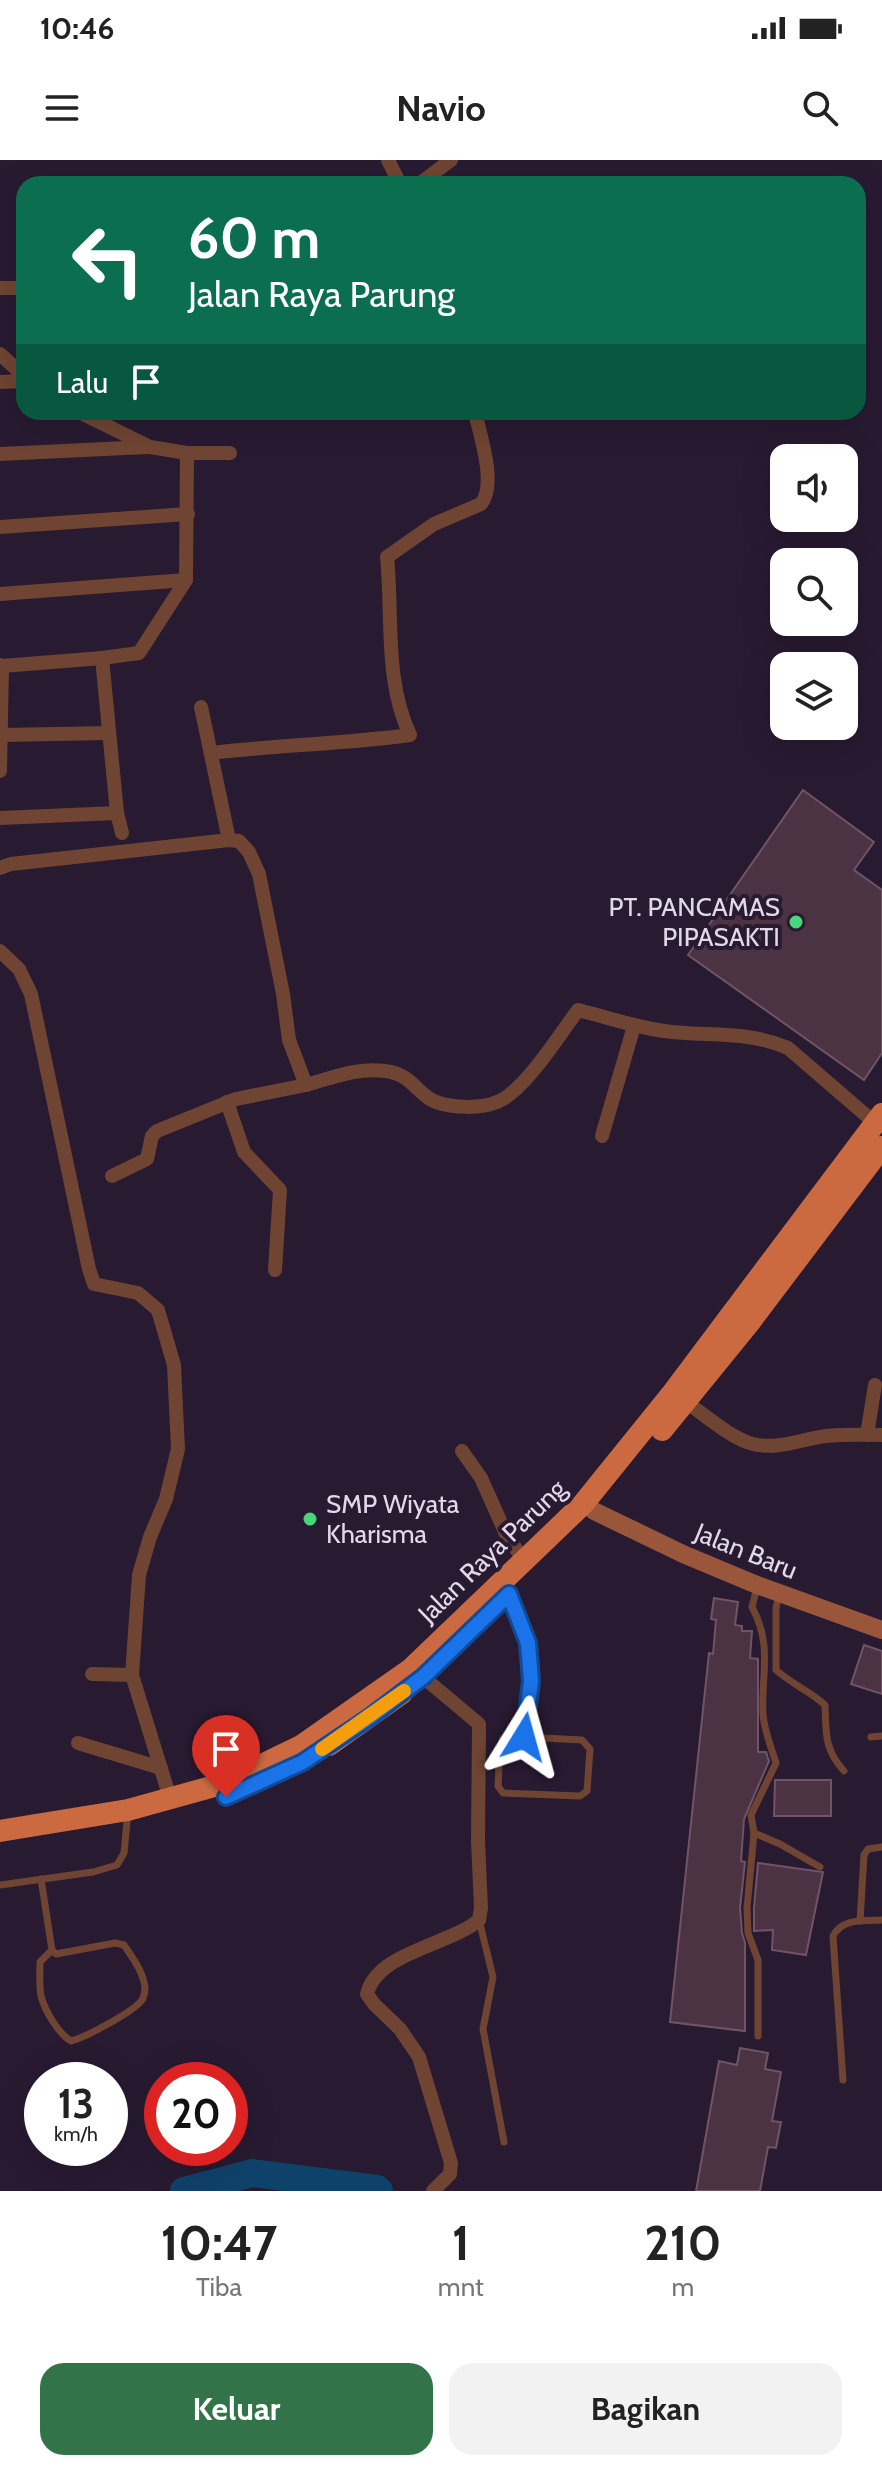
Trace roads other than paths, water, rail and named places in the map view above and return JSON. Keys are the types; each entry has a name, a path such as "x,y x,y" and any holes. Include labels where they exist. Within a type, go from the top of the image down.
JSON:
{"highway":[{"name":"Jalan Raya Parung","path":"0,1831 128,1810 222,1784 301,1746 411,1669 583,1504 671,1395 878,1119"},
{"name":"Jalan Raya Parung","path":"0,1842 37,1839 226,1797 303,1762 423,1677 594,1511 749,1323 882,1147"}],"main road":[{"name":"Jalan Baru","path":"594,1511 757,1585 882,1630"}],"street":[{"path":"430,176 451,160"},
{"path":"0,354 16,370"},
{"path":"95,420 150,447"},
{"path":"211,753 410,735 394,692 387,557 434,524 485,499 487,465 477,420"},
{"path":"0,454 150,447 187,453 230,453"},
{"path":"0,771 1,665 139,653 186,580 187,453"},
{"path":"0,527 188,514"},
{"path":"0,594 186,580"},
{"path":"102,658 117,813 122,833"},
{"path":"201,707 229,840"},
{"path":"2,735 109,733"},
{"path":"0,818 117,813"},
{"path":"0,868 11,864 239,841 245,846 259,874 289,1040 306,1085"},
{"path":"0,951 19,969 31,994 94,1284 138,1293 158,1310 174,1365 178,1449 166,1499 139,1575 132,1675 170,1798"},
{"path":"112,1176 147,1159 152,1136 157,1131 227,1102 358,1070 387,1071 409,1079 434,1102 467,1107 498,1102 528,1079 578,1010 665,1032 755,1037 772,1041 788,1048 878,1119"},
{"path":"602,1136 634,1026"},
{"path":"227,1102 244,1152 280,1190 275,1270"},
{"path":"686,1402 742,1440 755,1445 792,1444 842,1434 875,1435 875,1385"},
{"path":"462,1451 481,1478 510,1541 524,1561"},
{"path":"92,1674 132,1675"},
{"path":"423,1677 479,1724 479,1920 469,1928 405,1956 374,1977 367,1994 411,2043 419,2057 451,2163 446,2181 433,2191"},
{"path":"78,1743 161,1768"}],"lane":[{"path":"757,1585 752,1607 762,1625 765,1663 763,1715 776,1763 751,1815 754,1833 747,1908 748,1933 758,1960 758,2036"},
{"path":"779,1593 776,1608 776,1670 825,1705 827,1740 832,1758 844,1771"},
{"path":"509,1594 528,1643 531,1681 524,1737"},
{"path":"871,1737 882,1736"},
{"path":"524,1737 582,1740 590,1749 587,1791 580,1796 503,1793 498,1786 503,1738 524,1737"},
{"path":"0,1885 93,1872 117,1865 124,1853 127,1821"},
{"path":"754,1833 820,1867"},
{"path":"860,1921 864,1855 868,1849 882,1847"},
{"path":"41,1879 52,1950 56,1954 115,1943 124,1945 143,1979 146,1991 142,2001 102,2027 71,2041 63,2036 40,1993 40,1962 52,1950"},
{"path":"479,1920 493,1977 483,2029 504,2142"},
{"path":"843,2080 833,1936 843,1924 882,1920"}],"waterway":[{"path":"184,2191 252,2173 379,2191"}],"place":[{"name":"PT. PANCAMAS PIPASAKTI","path":"796,922"},
{"name":"SMP Wiyata Kharisma","path":"310,1519"}]}
